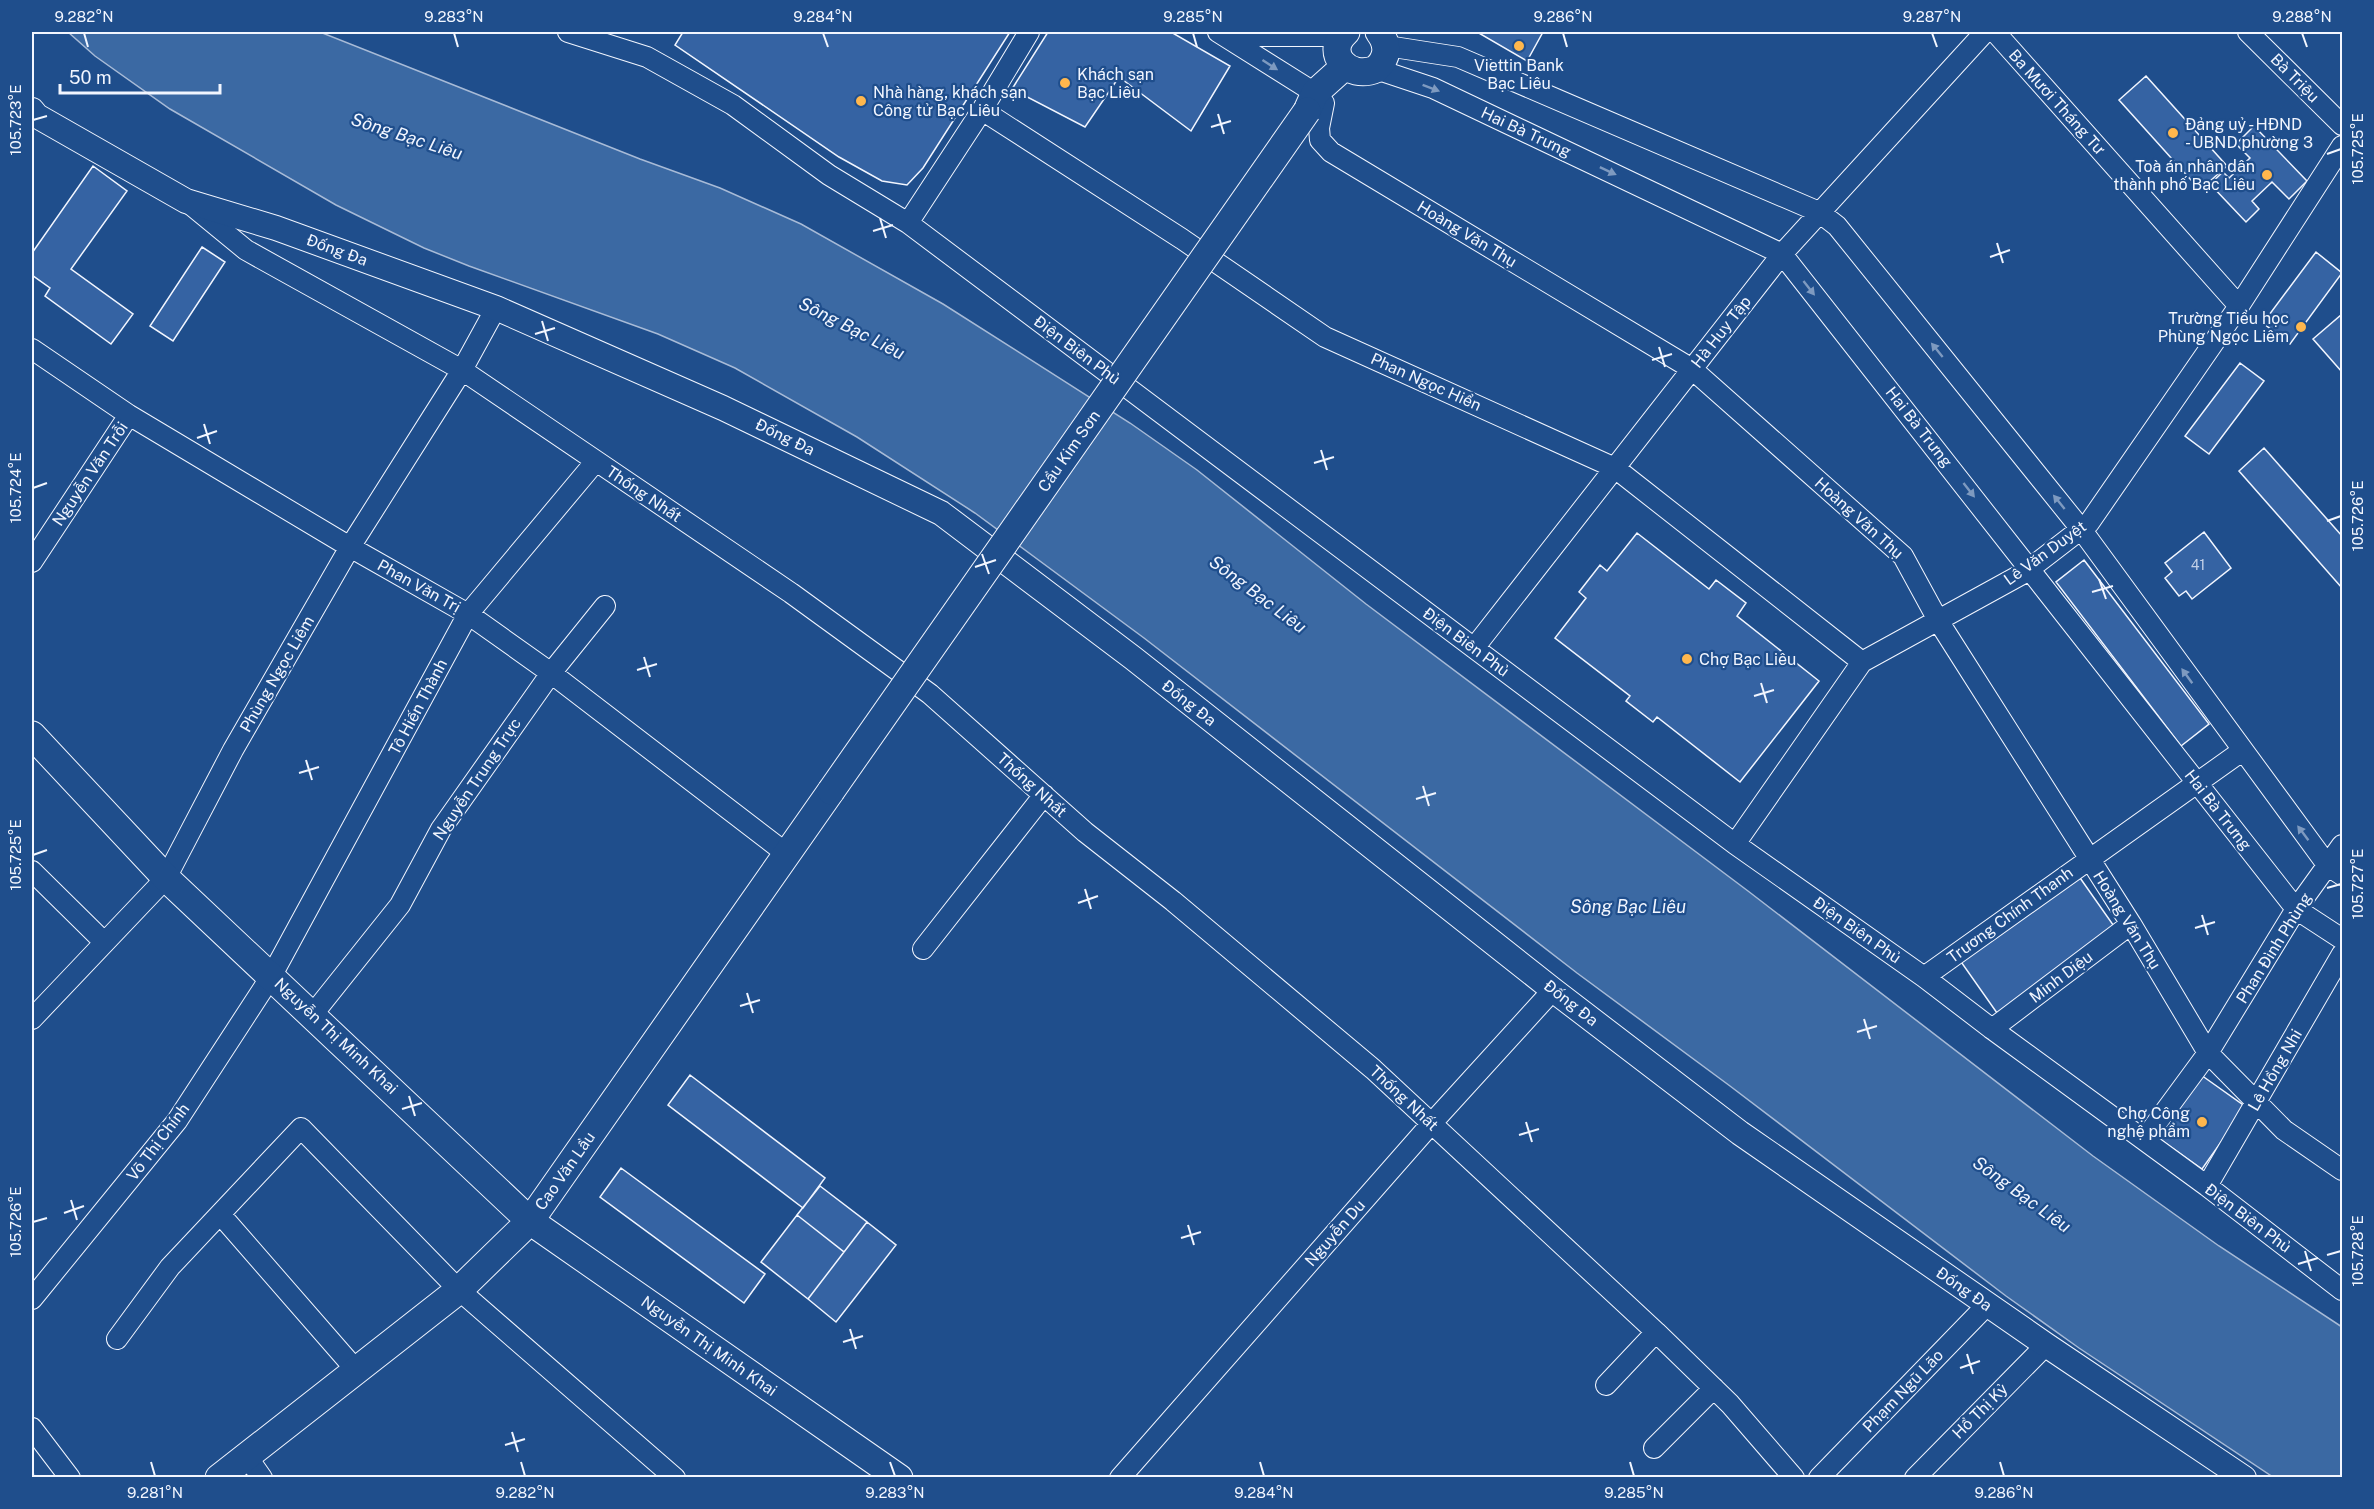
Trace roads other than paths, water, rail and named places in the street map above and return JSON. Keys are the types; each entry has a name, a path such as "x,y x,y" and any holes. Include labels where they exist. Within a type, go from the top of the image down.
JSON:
{"main road":[{"path":"1343,34 1338,51 1345,66 1359,73 1383,44"},
{"name":"Cầu Kim Sơn","path":"831,791 1311,102 1345,66"},
{"name":"Nguyễn Thị Minh Khai","path":"32,735 166,878 272,975 530,1221 899,1478"},
{"name":"Cao Văn Lầu","path":"219,1478 459,1290 530,1221 831,791"}],"street":[{"name":"Điện Biên Phủ","path":"568,32 647,57 733,105 829,175 908,223 1735,844 1924,976 2343,1290"},
{"path":"908,223 982,110 1029,32"},
{"name":"Hà Huy Tập","path":"1474,648 1782,254 1985,32"},
{"name":"Ba Mươi Tháng Tư","path":"1995,32 2239,306"},
{"name":"Bà Triệu","path":"2248,32 2343,125"},
{"path":"1222,34 1343,34"},
{"path":"1222,34 1311,102"},
{"path":"1383,44 1458,57 1819,212 1837,226 2081,529 2242,751 2335,870"},
{"name":"Hai Bà Trưng","path":"1383,44 1434,88 1782,254 2031,568 2196,784 2296,909 2343,939"},
{"name":"Hoàng Văn Thụ","path":"1311,102 1324,103 1319,128 1320,140 1331,152 1692,369 1903,556 1939,622 2131,924 2208,1053 2284,1130 2343,1170"},
{"name":"Phan Ngọc Hiển","path":"982,110 1182,239 1325,337 1615,468 1862,663"},
{"name":"Đống Đa","path":"33,116 186,201 276,228 496,308 723,408 941,513 1133,658 1553,990 1740,1133 1987,1305 2244,1478"},
{"name":"Lê Văn Duyệt","path":"1735,844 1862,663 1939,622 2031,568 2089,523 2239,306 2343,146"},
{"name":"Thống Nhất","path":"186,201 246,250 462,370 790,593 930,694 1044,795 1364,1061 1714,1388 1794,1478"},
{"name":"Phùng Ngọc Liêm","path":"32,1019 166,878 234,750 350,547 462,370 496,308"},
{"name":"Phan Văn Trị","path":"32,349 129,416 468,614 551,672 787,854"},
{"name":"Nguyễn Văn Trỗi","path":"32,562 129,416"},
{"name":"Tô Hiến Thành","path":"272,975 468,614 596,461"},
{"name":"Nguyễn Trung Trực","path":"313,1014 400,905 441,829 551,672 605,606"},
{"name":"Trương Chính Thanh","path":"1924,976 2242,751"},
{"path":"922,949 1044,795"},
{"name":"Phan Đình Phùng","path":"2144,1140 2208,1053 2296,909 2335,870 2343,845"},
{"path":"32,871 104,941"},
{"name":"Minh Diệu","path":"1992,1029 2131,924"},
{"name":"Lê Hồng Nhi","path":"2207,1186 2343,954"},
{"name":"Võ Thị Chính","path":"32,1299 177,1121 272,975"},
{"name":"Nguyễn Du","path":"1120,1478 1431,1124 1553,990"},
{"path":"117,1339 170,1267 301,1128 459,1290 675,1478"},
{"path":"220,1214 356,1370"},
{"name":"Phạm Ngũ Lão","path":"1819,1478 1987,1305"},
{"path":"1606,1385 1656,1332"},
{"name":"Hồ Thị Kỷ","path":"1916,1478 2046,1345"},
{"path":"1654,1448 1714,1388"},
{"path":"32,1428 70,1478"},
{"path":"246,1455 262,1478"}],"water":[{"name":"Sông Bạc Liêu","path":"68,32 320,32 640,159 720,188 801,224 943,304 1130,423 1197,470 1366,604 1748,891 2093,1156 2219,1246 2342,1327 2342,1477 2273,1477 2079,1348 2006,1296 1577,973 1144,638 975,513 857,437 735,368 658,334 424,248 336,205 170,109 95,56"}],"place":[{"name":"Viettin Bank Bạc Liêu","path":"1519,46"},
{"name":"Khách sạn Bạc Liêu","path":"1065,83"},
{"name":"Nhà hàng, khách sạn Công tử Bạc Liêu","path":"861,101"},
{"name":"Đảng uỷ - HĐND - UBND phường 3","path":"2173,133"},
{"name":"Toà án nhân dân thành phố Bạc Liêu","path":"2267,175"},
{"name":"Trường Tiểu học Phùng Ngọc Liêm","path":"2301,327"},
{"name":"Chợ Bạc Liêu","path":"1687,659"},
{"name":"Chợ Công nghệ phẩm","path":"2202,1122"}]}
